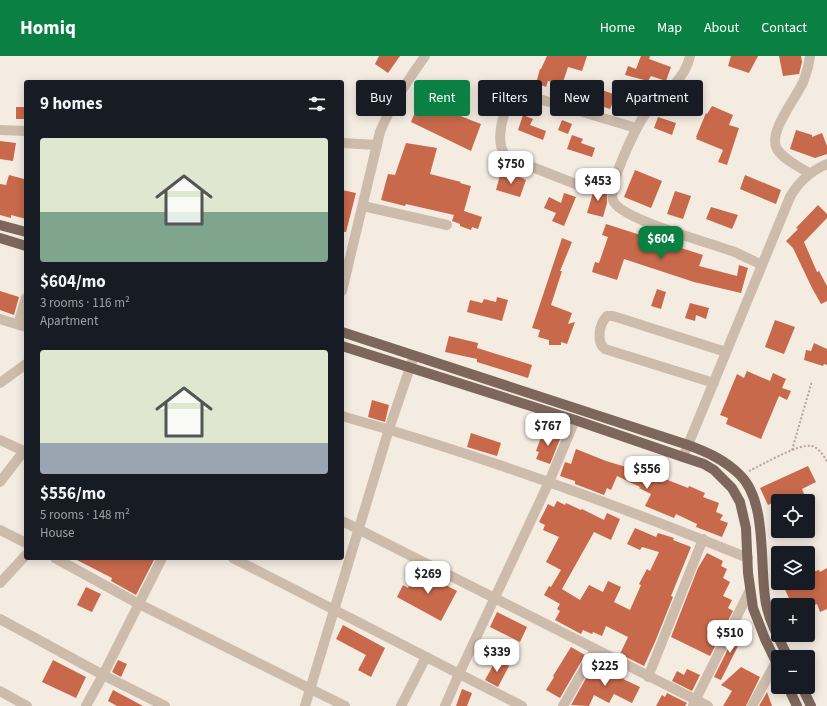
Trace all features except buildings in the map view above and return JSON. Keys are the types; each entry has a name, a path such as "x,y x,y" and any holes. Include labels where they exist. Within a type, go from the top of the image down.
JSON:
{"main road":[{"path":"0,225 24,231"},
{"path":"0,238 24,245"},
{"path":"344,333 688,445 710,453 727,464 741,475 753,494 760,528 763,580 770,620 785,650"},
{"path":"344,347 575,420 704,464 714,470 732,488 740,502 744,514 750,590 755,613 771,650"},
{"path":"791,694 797,706"},
{"path":"805,694 811,706"}],"street":[{"path":"344,283 364,206 377,145 385,120 397,97 425,56"},
{"path":"690,56 681,76 664,96 646,112 636,128 616,179 612,194 613,201 616,205 639,219 737,253 762,265"},
{"path":"809,173 784,156 777,149 774,140 785,112 804,81 810,56"},
{"path":"578,185 512,159 504,153 501,141 502,124 508,106 513,100 520,96 529,96 636,128"},
{"path":"0,130 24,131"},
{"path":"344,143 377,145"},
{"path":"683,457 794,190 809,173 827,164"},
{"path":"364,206 447,225"},
{"path":"0,320 22,326 24,312"},
{"path":"714,383 605,349 599,341 603,322 607,316 613,316 726,352"},
{"path":"305,706 360,530 389,429 414,356"},
{"path":"0,383 24,365"},
{"path":"344,417 389,429 549,482 703,539 748,558"},
{"path":"445,706 549,482 575,420"},
{"path":"0,440 24,452"},
{"path":"0,482 24,453"},
{"path":"344,522 648,677 694,703 708,706"},
{"path":"0,530 24,542"},
{"path":"648,677 703,539"},
{"path":"0,583 24,557"},
{"path":"59,560 139,604 345,706"},
{"path":"86,706 161,560"},
{"path":"237,560 522,706"},
{"path":"694,703 750,590"},
{"path":"1,622 164,706"},
{"path":"563,706 595,650"},
{"path":"401,706 426,657"},
{"path":"752,706 771,674"},
{"path":"0,691 27,706"}],"path":[{"path":"792,450 812,381"},
{"path":"741,475 792,450 808,446 813,446 818,449 827,462"}]}
